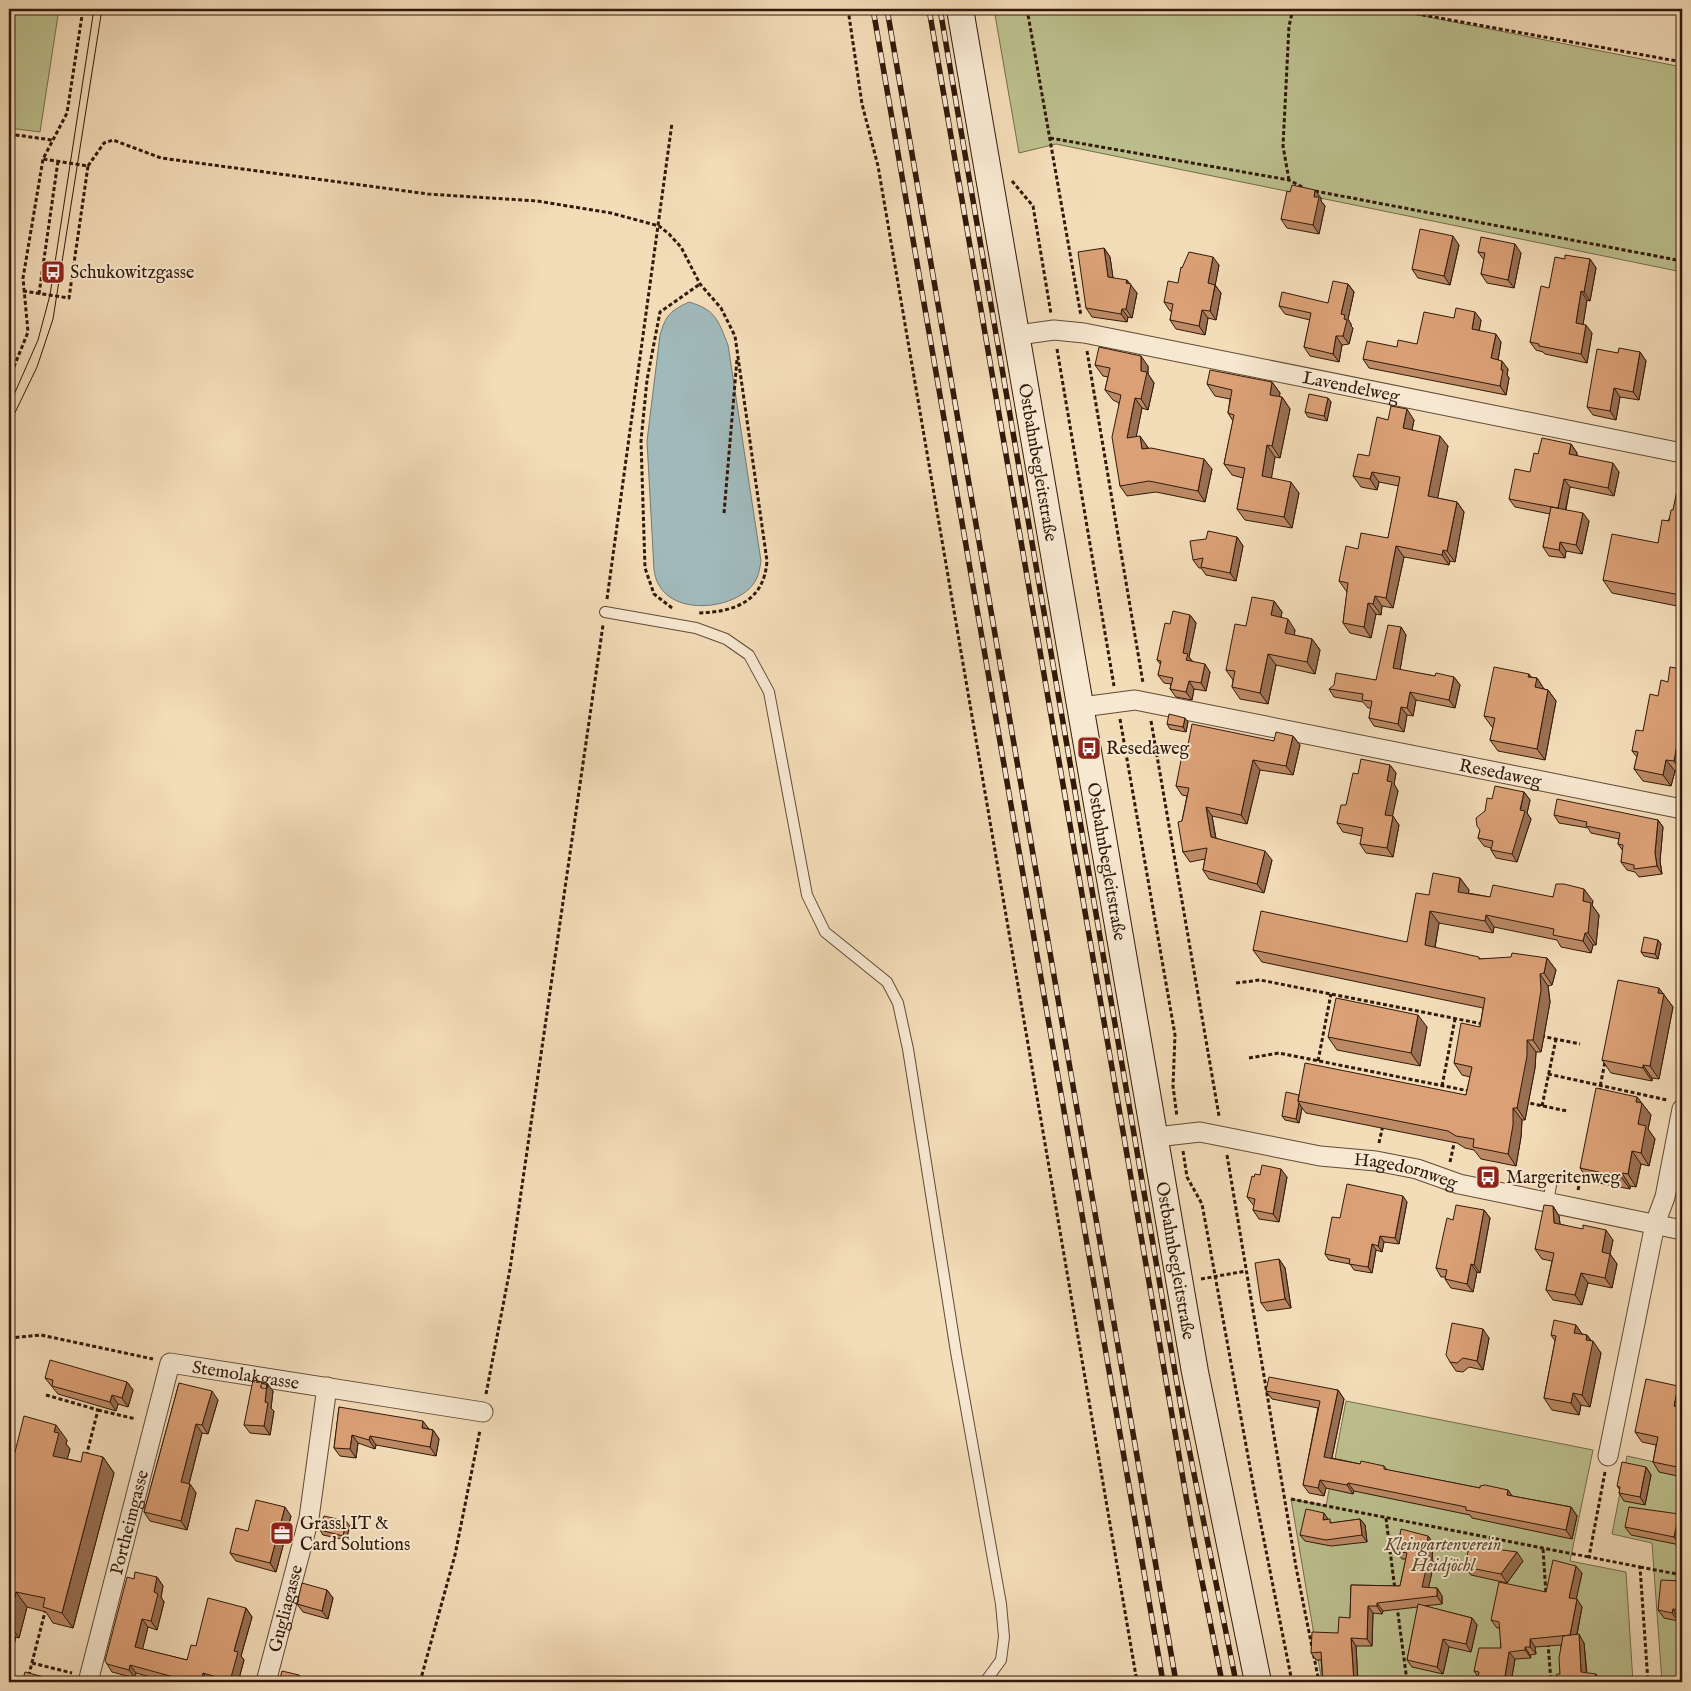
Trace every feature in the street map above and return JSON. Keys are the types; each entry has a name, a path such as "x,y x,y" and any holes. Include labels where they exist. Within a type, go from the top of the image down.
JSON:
{"street":[{"name":"Ostbahnbegleitstraße","path":"960,9 1082,707 1174,1142 1195,1372 1258,1682"},
{"name":"Lavendelweg","path":"1018,335 1054,330 1084,333 1682,453"},
{"name":"Resedaweg","path":"1082,707 1113,694 1135,700 1682,809"},
{"path":"1608,1456 1656,1224 1665,1197 1678,1105"},
{"name":"Hagedornweg","path":"1174,1142 1200,1132 1320,1156 1376,1161 1418,1170 1446,1180 1550,1194 1682,1230"},
{"name":"Stemolakgasse","path":"170,1363 327,1386 483,1412"},
{"name":"Portheimgasse","path":"84,1680 170,1363"},
{"name":"Gugliagasse","path":"266,1682 309,1518 327,1386"}],"lane":[{"path":"605,612 696,628 726,639 749,655 769,692 808,895 825,932 887,982 898,1003 908,1049 956,1352 1001,1604 1004,1637 1001,1660 985,1682"}],"path":[{"path":"9,379 28,332 23,278 43,159 67,113 83,9"},
{"path":"848,9 862,104 880,176 1136,1682"},
{"path":"1028,9 1044,90 1050,138 1082,321"},
{"path":"1289,180 1283,146 1289,26 1293,9"},
{"path":"1390,9 1682,62"},
{"path":"420,1682 455,1555 510,1269 605,612 672,123"},
{"path":"9,134 52,140"},
{"path":"1050,138 1289,180 1305,189 1682,261"},
{"path":"24,292 69,298 88,166 104,143 113,140 161,158 428,194 537,201 610,213 659,226 681,247 700,284 721,308 735,336 768,561 766,578 757,592 730,609 693,613"},
{"path":"43,159 88,166"},
{"path":"38,294 58,161"},
{"path":"1006,174 1033,206 1113,694 1175,1035 1172,1086 1174,1142 1187,1177 1202,1204 1256,1500 1292,1682"},
{"path":"678,609 670,607 654,594 645,568 641,441 647,380 660,312 671,302 700,284"},
{"path":"1085,343 1144,688"},
{"path":"724,513 737,354"},
{"path":"1151,719 1319,1682"},
{"path":"1236,983 1260,980 1492,1026"},
{"path":"1318,1061 1331,994"},
{"path":"1442,1086 1455,1019"},
{"path":"1537,1035 1580,1044"},
{"path":"1542,1106 1556,1039"},
{"path":"1249,1058 1279,1053 1474,1092"},
{"path":"1598,1096 1606,1059"},
{"path":"1548,1074 1678,1105"},
{"path":"1463,1099 1465,1090"},
{"path":"1522,1102 1567,1111"},
{"path":"1376,1161 1383,1122"},
{"path":"1446,1180 1455,1136"},
{"path":"1578,1191 1584,1162"},
{"path":"1198,1280 1246,1271"},
{"name":"Stemolakgasse","path":"9,1338 41,1335 170,1363"},
{"path":"46,1395 140,1420"},
{"path":"84,1466 98,1410"},
{"path":"1589,1557 1608,1456"},
{"path":"1291,1499 1682,1576"},
{"path":"1386,1518 1396,1594"},
{"path":"1543,1548 1546,1596"},
{"path":"1640,1567 1648,1682"},
{"path":"1397,1604 1407,1681 1413,1682"},
{"path":"27,1682 46,1607"},
{"path":"1548,1634 1551,1682"},
{"path":"32,1663 72,1673 84,1680"}],"green space":[{"path":"9,9 59,9 40,132 9,128"},
{"path":"994,9 1388,9 1682,67 1682,272 1056,144 1019,153"},
{"name":"Kleingartenverein Heidjöchl","path":"1346,1401 1593,1450 1570,1561 1626,1572 1633,1682 1322,1682 1291,1499 1326,1506"},
{"path":"1627,1456 1682,1468 1682,1682 1662,1682 1652,1543 1612,1534"}],"water":[{"path":"689,302 705,309 715,317 728,345 761,561 756,580 748,590 736,598 723,603 708,605 693,605 679,602 667,595 658,583 654,570 647,441 660,335 664,323 670,314"}],"building":[{"path":"1292,185 1315,190 1314,197 1319,197 1313,225 1281,219 1287,191 1290,192"},
{"path":"1420,229 1453,236 1444,276 1412,269"},
{"path":"1481,237 1515,244 1508,280 1481,274 1485,253 1478,252"},
{"path":"1104,248 1108,277 1127,280 1126,283 1131,284 1126,309 1122,309 1121,314 1086,308 1078,252"},
{"path":"1189,252 1213,257 1208,283 1215,285 1210,311 1202,310 1199,326 1170,320 1173,304 1164,302 1168,281 1178,283 1181,267"},
{"path":"1565,255 1590,259 1584,292 1581,291 1576,323 1586,325 1581,354 1539,346 1539,344 1530,342 1541,286 1549,288 1555,257 1565,259"},
{"path":"1333,281 1348,284 1341,314 1345,315 1344,319 1347,320 1343,336 1336,336 1333,354 1304,347 1311,313 1279,306 1282,292 1328,303"},
{"path":"1456,308 1475,312 1472,329 1496,334 1491,358 1502,361 1501,370 1503,370 1500,386 1363,359 1367,341 1397,347 1398,340 1417,344 1424,312 1454,318"},
{"path":"1099,347 1141,356 1141,371 1147,372 1141,399 1135,398 1127,438 1140,436 1142,449 1151,448 1204,459 1198,491 1149,481 1120,486 1112,437 1121,395 1105,390 1110,368 1095,365"},
{"path":"1619,348 1640,352 1633,392 1614,388 1610,411 1587,407 1597,349 1618,353"},
{"path":"1210,370 1272,382 1270,395 1282,397 1272,446 1267,445 1262,476 1291,482 1284,517 1237,509 1245,468 1224,464 1234,415 1228,413 1232,390 1207,384"},
{"path":"1309,394 1328,398 1324,416 1305,412"},
{"path":"1391,406 1407,409 1403,428 1440,436 1428,496 1457,502 1447,551 1443,550 1442,555 1396,546 1386,598 1375,596 1373,604 1368,603 1364,627 1343,623 1348,583 1339,581 1346,546 1358,549 1361,533 1388,538 1400,477 1372,472 1370,479 1353,476 1358,454 1369,456 1377,417 1388,420"},
{"path":"1542,438 1571,444 1569,454 1613,463 1608,488 1564,479 1558,508 1509,499 1515,469 1530,472 1534,453 1538,454"},
{"path":"1680,475 1682,476 1682,608 1677,606 1680,595 1603,580 1612,534 1658,543 1662,520 1669,521 1671,510 1673,510"},
{"path":"1551,507 1583,513 1576,545 1560,542 1559,550 1543,547"},
{"path":"1208,531 1237,537 1230,573 1201,567 1203,558 1193,560 1190,541 1206,539"},
{"path":"1252,597 1274,601 1271,615 1288,619 1285,633 1312,639 1307,662 1268,654 1260,693 1232,687 1235,671 1226,670 1235,624 1246,626"},
{"path":"1173,611 1190,615 1183,653 1188,654 1186,660 1205,664 1201,683 1189,681 1186,692 1170,689 1173,678 1158,675 1161,661 1157,660 1165,623 1170,624"},
{"path":"1388,625 1401,627 1393,668 1435,676 1436,673 1454,677 1449,700 1410,692 1407,708 1401,707 1398,724 1369,718 1372,701 1362,700 1363,694 1329,689 1334,685 1336,673 1376,680"},
{"path":"1494,667 1529,674 1528,677 1537,678 1535,687 1548,690 1537,749 1490,740 1495,718 1484,716"},
{"path":"1670,667 1682,669 1682,735 1679,734 1674,761 1666,760 1663,775 1634,769 1638,752 1632,751 1636,730 1643,731 1650,694 1658,696 1661,680 1668,682"},
{"path":"1169,714 1185,718 1183,727 1167,724"},
{"path":"1192,724 1274,741 1276,732 1293,736 1286,766 1253,760 1241,815 1206,807 1211,837 1265,851 1257,884 1203,870 1207,848 1183,852 1178,822 1182,821 1189,788 1176,786 1182,755 1186,755"},
{"path":"1361,759 1390,765 1387,781 1392,782 1385,815 1393,816 1387,848 1360,844 1363,828 1337,823 1341,805 1346,805 1353,773 1358,774"},
{"path":"1495,786 1524,792 1520,810 1525,811 1512,854 1491,850 1493,841 1478,838 1480,830 1477,826 1476,818 1485,811 1487,798 1492,799"},
{"path":"1557,799 1658,820 1655,853 1657,866 1634,869 1634,865 1621,862 1623,845 1618,844 1620,833 1586,826 1587,822 1554,815"},
{"path":"1433,873 1460,878 1458,892 1490,897 1493,885 1553,897 1556,884 1564,884 1584,889 1583,901 1591,903 1588,933 1585,933 1583,941 1553,935 1554,929 1486,915 1485,921 1430,911 1425,945 1479,957 1479,959 1511,957 1512,953 1547,958 1544,973 1540,974 1541,990 1533,1040 1527,1040 1527,1056 1517,1108 1513,1108 1513,1125 1508,1154 1473,1147 1474,1139 1456,1136 1448,1131 1298,1101 1305,1063 1466,1095 1472,1067 1454,1063 1461,1023 1480,1027 1485,998 1253,950 1261,911 1407,942 1416,893 1429,895"},
{"path":"1644,937 1658,940 1655,954 1641,952"},
{"path":"1618,980 1659,988 1658,993 1664,994 1650,1066 1643,1065 1643,1068 1602,1060"},
{"path":"1336,998 1418,1015 1411,1053 1328,1037"},
{"path":"1596,1088 1637,1097 1636,1102 1642,1103 1638,1124 1646,1126 1641,1153 1632,1151 1628,1174 1622,1173 1621,1177 1580,1168"},
{"path":"1286,1092 1299,1095 1296,1119 1282,1116"},
{"path":"1682,1164 1682,1186 1678,1185"},
{"path":"1262,1165 1281,1169 1273,1214 1253,1210 1255,1199 1247,1197 1252,1176 1254,1177 1255,1174 1260,1175"},
{"path":"1347,1184 1403,1196 1395,1238 1380,1236 1378,1246 1372,1244 1368,1267 1349,1264 1350,1259 1325,1254 1332,1217 1340,1218"},
{"path":"1456,1205 1484,1210 1474,1265 1471,1264 1467,1284 1445,1279 1447,1270 1436,1268 1447,1218 1453,1220"},
{"path":"1544,1205 1553,1206 1554,1223 1583,1229 1583,1225 1606,1230 1602,1252 1610,1254 1605,1278 1581,1273 1575,1295 1546,1290 1554,1253 1535,1249"},
{"path":"1279,1259 1285,1299 1261,1303 1255,1263"},
{"path":"1554,1320 1576,1325 1574,1333 1587,1335 1586,1340 1593,1341 1582,1395 1573,1393 1571,1403 1544,1398 1556,1336 1551,1335"},
{"path":"1452,1323 1483,1329 1477,1361 1463,1358 1457,1363 1450,1362 1446,1355"},
{"path":"50,1360 127,1382 122,1398 112,1395 110,1402 52,1386 53,1380 45,1378"},
{"path":"1269,1377 1338,1390 1324,1457 1360,1464 1361,1461 1384,1466 1384,1469 1480,1488 1480,1486 1485,1485 1508,1490 1507,1495 1571,1507 1566,1530 1466,1510 1466,1507 1348,1483 1347,1485 1320,1480 1318,1488 1303,1485 1320,1401 1266,1391"},
{"path":"1646,1379 1678,1386 1674,1406 1682,1408 1682,1468 1653,1462 1658,1437 1635,1432"},
{"path":"253,1380 267,1383 265,1402 268,1403 264,1426 244,1425"},
{"path":"179,1383 212,1391 202,1425 196,1424 181,1482 190,1484 181,1521 144,1512"},
{"path":"339,1407 423,1421 422,1428 433,1430 430,1447 370,1436 369,1440 352,1435 350,1449 334,1448"},
{"path":"24,1416 56,1425 54,1432 59,1433 53,1456 81,1462 83,1452 103,1457 62,1613 43,1607 45,1598 16,1592 9,1620 9,1476"},
{"path":"1622,1462 1646,1467 1640,1497 1619,1493 1620,1487 1617,1486"},
{"path":"256,1500 285,1507 270,1563 230,1553 236,1528 248,1531"},
{"path":"1629,1507 1679,1514 1674,1537 1625,1527"},
{"path":"1306,1509 1324,1513 1323,1520 1330,1519 1330,1523 1360,1519 1362,1535 1326,1540 1300,1535"},
{"path":"324,1516 346,1521 343,1536 320,1530"},
{"path":"1401,1529 1428,1536 1426,1555 1429,1556 1422,1587 1437,1588 1437,1596 1377,1603 1377,1606 1368,1606 1367,1639 1351,1638 1354,1682 1323,1682 1321,1652 1311,1653 1312,1632 1338,1633 1339,1617 1350,1618 1351,1585 1400,1586 1407,1553 1397,1551"},
{"path":"1470,1542 1489,1546 1489,1548 1517,1552 1501,1574 1465,1567"},
{"path":"1553,1560 1576,1566 1569,1598 1577,1599 1570,1635 1530,1639 1530,1647 1525,1647 1525,1650 1509,1652 1504,1682 1477,1682 1479,1672 1474,1671 1479,1648 1501,1648 1499,1622 1491,1620 1499,1582 1546,1592"},
{"path":"135,1572 157,1577 154,1592 158,1594 151,1621 142,1619 135,1647 187,1660 191,1645 196,1646 208,1598 246,1608 234,1651 238,1652 230,1681 203,1673 201,1682 192,1682 130,1665 129,1670 107,1664 105,1661 127,1577 134,1579"},
{"path":"1661,1580 1682,1581 1682,1610 1673,1609 1672,1613 1658,1610"},
{"path":"302,1583 327,1590 322,1611 297,1604"},
{"path":"1418,1604 1472,1618 1466,1644 1443,1639 1437,1667 1407,1660"},
{"path":"1579,1634 1581,1672 1596,1674 1594,1682 1555,1682 1557,1674 1560,1674 1559,1658 1563,1636"},
{"path":"282,1671 299,1675 297,1682 279,1682"},
{"path":"25,1672 44,1677 43,1682 22,1682"},
{"path":"9,1679 22,1682 9,1682"}],"tram line":[{"path":"9,406 38,340 50,295 94,9"},
{"path":"9,425 37,367 53,319 102,9"}],"railway":[{"path":"873,9 1163,1682"},
{"path":"887,9 1176,1682"},
{"path":"929,9 1191,1525 1222,1682"},
{"path":"940,9 1184,1424 1236,1682"}],"place":[{"name":"Schukowitzgasse","path":"53,272"},
{"name":"Resedaweg","path":"1089,748"},
{"name":"Margeritenweg","path":"1488,1177"},
{"name":"Grassl IT & Card Solutions","path":"282,1533"}]}
